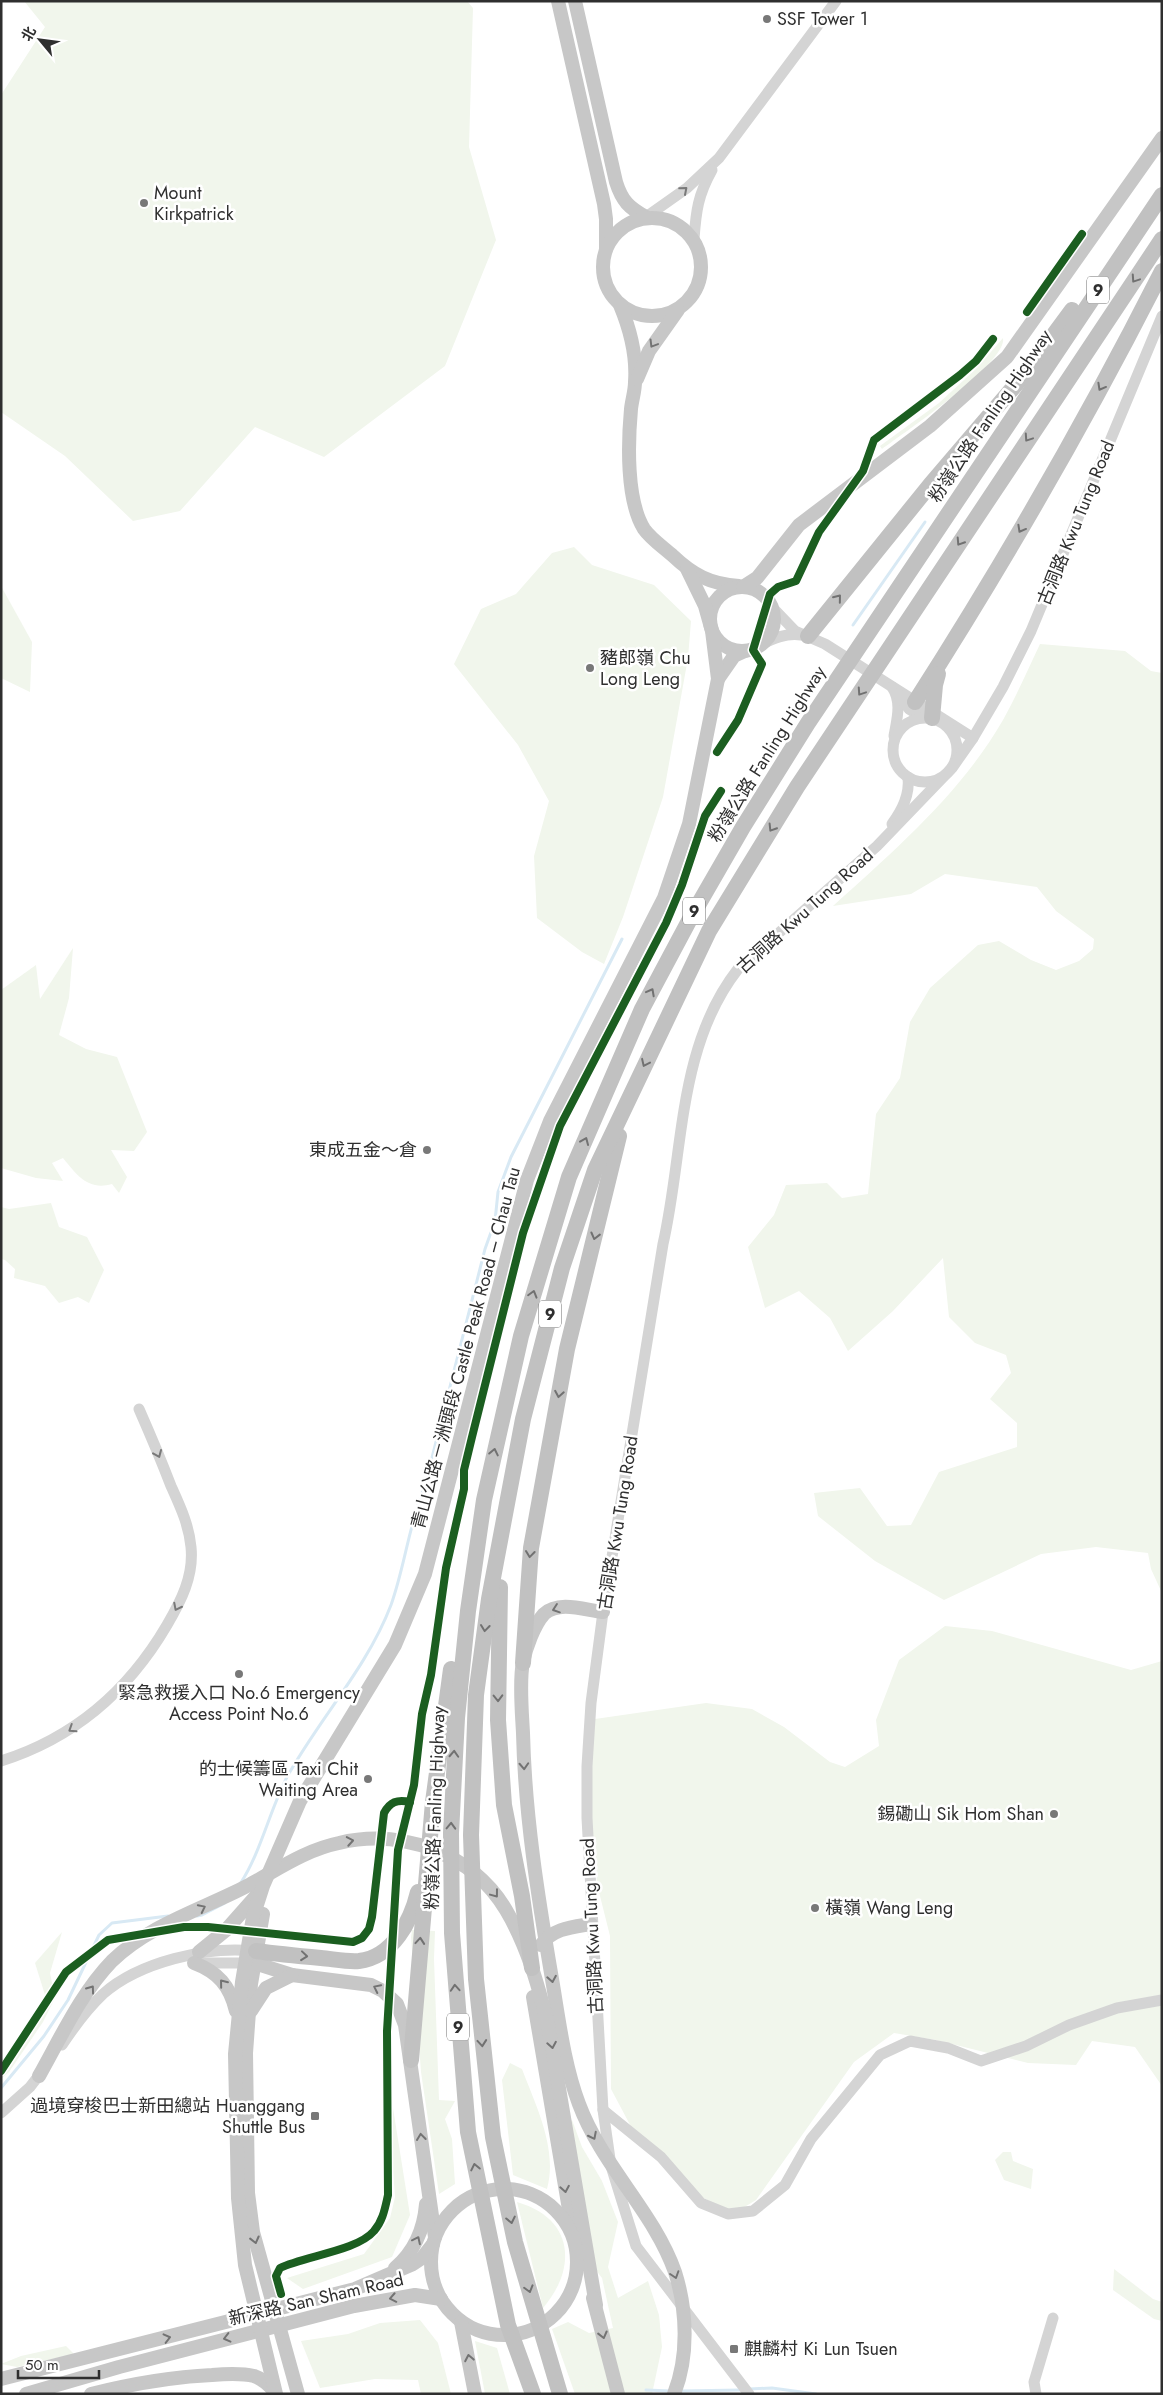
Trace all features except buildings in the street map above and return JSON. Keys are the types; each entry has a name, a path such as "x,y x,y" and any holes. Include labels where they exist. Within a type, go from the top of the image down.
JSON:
{"highway":[{"path":"808,636 930,485 1024,375 1162,191"},
{"name":"粉嶺公路 Fanling Highway","path":"532,2394 508,2325 468,2132 452,1933 450,1833 457,1711 468,1611 484,1500 521,1336 567,1185 642,1009 690,919 739,834 808,723 1162,195"},
{"name":"粉嶺公路 Fanling Highway","path":"560,2394 515,2242 493,2137 476,1980 471,1886 476,1695 489,1599 524,1419 562,1268 590,1184 624,1109 701,946 742,875 810,768 1162,239"},
{"path":"918,708 957,636 1003,560 1098,393 1162,271"},
{"path":"918,708 935,685 957,636"},
{"path":"523,1663 531,1548 560,1387 624,1109"},
{"path":"411,2060 428,1854 456,1629 484,1500"},
{"path":"502,1528 498,1624 498,1720 504,1804 522,1896 532,1968"},
{"path":"250,1957 358,1961 377,1955 396,1939 406,1923 417,1898 428,1854"}],"main road":[{"path":"558,1 604,204 606,250 603,273 606,285 620,305 632,338 636,382 630,431 630,473 637,512 645,529 686,569 708,581 759,591 769,603"},
{"path":"575,1 621,198 629,208 646,217"},
{"path":"718,679 710,614 713,603 720,595 757,578 799,524 906,444 952,407 1007,357 1162,138"},
{"path":"606,250 612,238 621,228 632,221 646,217 674,222 685,229 694,239 701,255 700,282 689,301 678,309 666,315 653,317 630,311 620,305"},
{"path":"636,382 649,351 678,309"},
{"path":"718,679 734,656 760,645 768,638 773,628 769,603 762,582 764,571 772,559"},
{"path":"686,569 705,606 713,635 729,649 745,651"},
{"name":"青山公路－洲頭段 Castle Peak Road – Chau Tau","path":"275,2393 273,2376 245,2265 239,2223 235,2104 250,1957 263,1886 300,1801 395,1645 425,1574 527,1180 550,1120 664,898 678,860 691,814 718,679"},
{"path":"603,1612 560,1606 545,1613 537,1624 523,1663 522,1718 527,1804 534,1867 568,2066 579,2104 594,2139 658,2236 674,2272 683,2309 684,2329 680,2372 674,2394"},
{"path":"39,2076 72,2016 91,1987 112,1961 159,1930 247,1886 294,1859 338,1843 365,1838 400,1840 417,1843 445,1855 465,1867 490,1888 506,1910 523,1945 536,1980 548,2024 596,2305 618,2394"},
{"name":"青山公路－洲頭段 Castle Peak Road – Chau Tau","path":"250,1957 275,1856"},
{"path":"263,1886 255,1899 196,1958 226,1985 243,2016 266,1988 292,1975"},
{"path":"250,1957 292,1975 371,1985 383,1991 397,2004 402,2013 411,2060 434,2241 432,2275 441,2299 461,2322 491,2334 502,2335 525,2332 536,2328 554,2315 563,2305 572,2288 577,2268 577,2255 533,1999 532,1968 542,1943 552,1933 591,1924"},
{"name":"青山公路－洲頭段 Castle Peak Road – Chau Tau","path":"243,2016 246,2053 248,2193 253,2232 265,2278 267,2302 289,2376 298,2392"},
{"path":"385,2276 401,2263 417,2241 424,2219 427,2185"},
{"path":"434,2241 446,2217 462,2202 485,2191 498,2189 523,2191 552,2206 568,2225 574,2238"},
{"name":"新深路 San Sham Road","path":"1,2379 355,2289 413,2264 422,2258 434,2241"},
{"path":"577,2255 596,2305"},
{"name":"新深路 San Sham Road","path":"26,2394 207,2344 404,2296 415,2295 441,2299"},
{"path":"461,2322 475,2394"},
{"path":"91,2394 131,2384 172,2378 227,2374 255,2377 266,2383 275,2393"}],"street":[{"path":"694,239 697,202 701,189 718,158 836,1"},
{"path":"646,217 687,188 718,158"},
{"name":"古洞路 Kwu Tung Road","path":"749,2394 658,2278 636,2246 611,2166 603,2110 591,1924 587,1766 591,1703 603,1612 661,1254 670,1213 689,1080 699,1044 710,1015 725,985 738,969 877,846 952,768 973,738 1003,688 1032,632 1162,316"},
{"path":"769,603 787,625 834,650 892,687 918,708 942,722 950,730 957,747 952,768 937,780 927,782 908,777 895,762 893,743 898,697 892,687"},
{"path":"760,645 775,638 793,634 808,636"},
{"path":"892,687 909,709 918,708 973,738"},
{"path":"893,743 903,726 912,720 918,708"},
{"path":"950,730 963,734 971,732 980,726"},
{"path":"877,846 894,822 907,798 908,777"},
{"path":"1,1761 31,1750 60,1736 109,1700 126,1683 149,1653 185,1591 191,1566 189,1531 139,1408"},
{"path":"1,2113 20,2097 39,2076 97,2000 119,1982 145,1971 196,1958 250,1957"},
{"path":"603,2110 662,2157 701,2203 728,2214 753,2211 785,2184 811,2139 880,2055 910,2041 948,2048 981,2061 1026,2046 1069,2025 1117,2008 1162,2000"},
{"path":"1036,2394 1034,2382 1052,2318"}],"shaded area":[{"path":"24,1 467,1 473,8 469,147 496,240 445,366 324,457 255,427 180,511 133,521 65,456 1,412 1,95 45,27"},
{"path":"1003,338 1000,349 973,379 882,449 880,446 939,403 977,368"},
{"path":"574,547 592,565 654,585 691,621 688,658 663,797 623,917 604,964 582,952 537,918 534,856 549,801 518,745 454,664 481,609 516,594 552,553"},
{"path":"1,586 32,642 30,692 1,678"},
{"path":"1040,644 1125,651 1151,671 1162,673 1162,1593 1151,1569 1148,1553 1096,1547 1041,1554 944,1600 875,1561 818,1516 814,1493 860,1488 887,1526 911,1525 939,1472 1017,1447 1017,1423 990,1399 1011,1373 1006,1355 975,1343 949,1317 943,1258 893,1311 848,1351 830,1318 799,1291 765,1308 748,1247 774,1215 786,1185 827,1183 842,1198 868,1194 876,1114 900,1078 910,1022 930,988 978,945 999,941 1031,960 1056,970 1079,961 1093,949 1094,939 1056,911 1037,887 945,874 911,894 833,906 903,842 967,772 1003,720"},
{"path":"73,948 69,998 59,1035 86,1049 117,1057 147,1132 134,1151 111,1150 127,1177 119,1193 112,1184 96,1185 84,1180 78,1176 63,1158 52,1163 63,1181 36,1178 1,1168 1,990 36,965 40,999"},
{"path":"51,1203 59,1227 87,1237 104,1270 89,1303 78,1297 59,1303 45,1286 14,1278 15,1269 5,1260 1,1259 1,1207 9,1209"},
{"path":"945,1626 992,1631 1131,1670 1162,1661 1162,2086 1135,2047 1092,2041 1076,2065 1028,2063 936,2040 894,2033 854,2062 756,2200 733,2214 682,2186 637,2138 611,2089 610,1936 597,1884 588,1777 595,1719 706,1703 752,1709 784,1727 830,1762 845,1767 879,1746 876,1720 899,1660"},
{"path":"412,1930 435,1931 434,1959 439,2100 455,2101 445,2119 452,2139 455,2184 439,2194 421,2072"},
{"path":"62,1932 50,1973 55,1998 43,2022 9,2072 1,2079 1,2062 22,2033 45,1995 35,1963"},
{"path":"510,2063 522,2069 544,2128 550,2159 547,2189 513,2175 502,2080"},
{"path":"393,2108 410,2215 392,2257 303,2289 287,2278 364,2254 390,2218 395,2197 392,2157"},
{"path":"572,2120 582,2147 602,2181 618,2222 608,2267 618,2298 648,2281 659,2315 662,2347 652,2394 575,2394 552,2329 568,2322 589,2333 613,2328 602,2278 586,2257 558,2136"},
{"path":"1003,2152 1011,2152 1013,2161 1033,2169 1031,2189 1004,2180 995,2160"},
{"path":"517,2202 536,2209 550,2220 559,2232 564,2246 565,2261 562,2276 543,2308"},
{"path":"1114,2269 1153,2299 1162,2302 1162,2321 1154,2319 1113,2290"},
{"path":"420,2320 438,2343 451,2394 421,2394 418,2380 375,2379 320,2388 301,2341 348,2334 380,2323"},
{"path":"475,2341 497,2348 510,2394 485,2394"},
{"path":"66,2346 74,2354 17,2367 1,2364 21,2356"}],"waterway":[{"path":"853,625 925,522"},
{"path":"240,1884 254,1859 287,1777 356,1672 381,1628 391,1605 425,1485 485,1249 495,1221 498,1192 511,1157 622,939"},
{"path":"197,1916 225,1903"},
{"path":"1,2088 44,2036 68,2000 99,1935 112,1923 168,1916"},
{"path":"750,2389 772,2388 816,2394"},
{"path":"646,2390 671,2391"},
{"path":"680,2391 741,2390"}],"cycle path":[{"path":"1027,312 1082,234"},
{"path":"717,752 738,720 762,664 753,650 770,594 778,587 796,581 819,532 863,471 874,440 960,375 976,361 993,339"},
{"path":"281,2294 276,2276 280,2268 356,2244 374,2231 382,2219 385,2209 388,2195 387,2031 398,1850 414,1785 422,1714 431,1675 446,1568 464,1489 464,1470 523,1233 560,1126 666,923 682,885 705,816 721,791"},
{"path":"1,2071 66,1972 108,1940 184,1927 208,1927 353,1942 362,1938 369,1929 372,1917 384,1813 394,1802 410,1802"}],"place":[{"name":"SSF Tower 1","path":"767,19"},
{"name":"Mount Kirkpatrick","path":"144,203"},
{"name":"豬郎嶺 Chu Long Leng","path":"590,668"},
{"name":"東成五金～倉","path":"427,1150"},
{"name":"緊急救援入口 No.6 Emergency Access Point No.6","path":"239,1674"},
{"name":"的士候籌區 Taxi Chit Waiting Area","path":"368,1779"},
{"name":"錫磡山 Sik Hom Shan","path":"1054,1814"},
{"name":"橫嶺 Wang Leng","path":"815,1908"},
{"name":"過境穿梭巴士新田總站 Huanggang Shuttle Bus","path":"315,2116"},
{"name":"麒麟村 Ki Lun Tsuen","path":"734,2349"}]}
